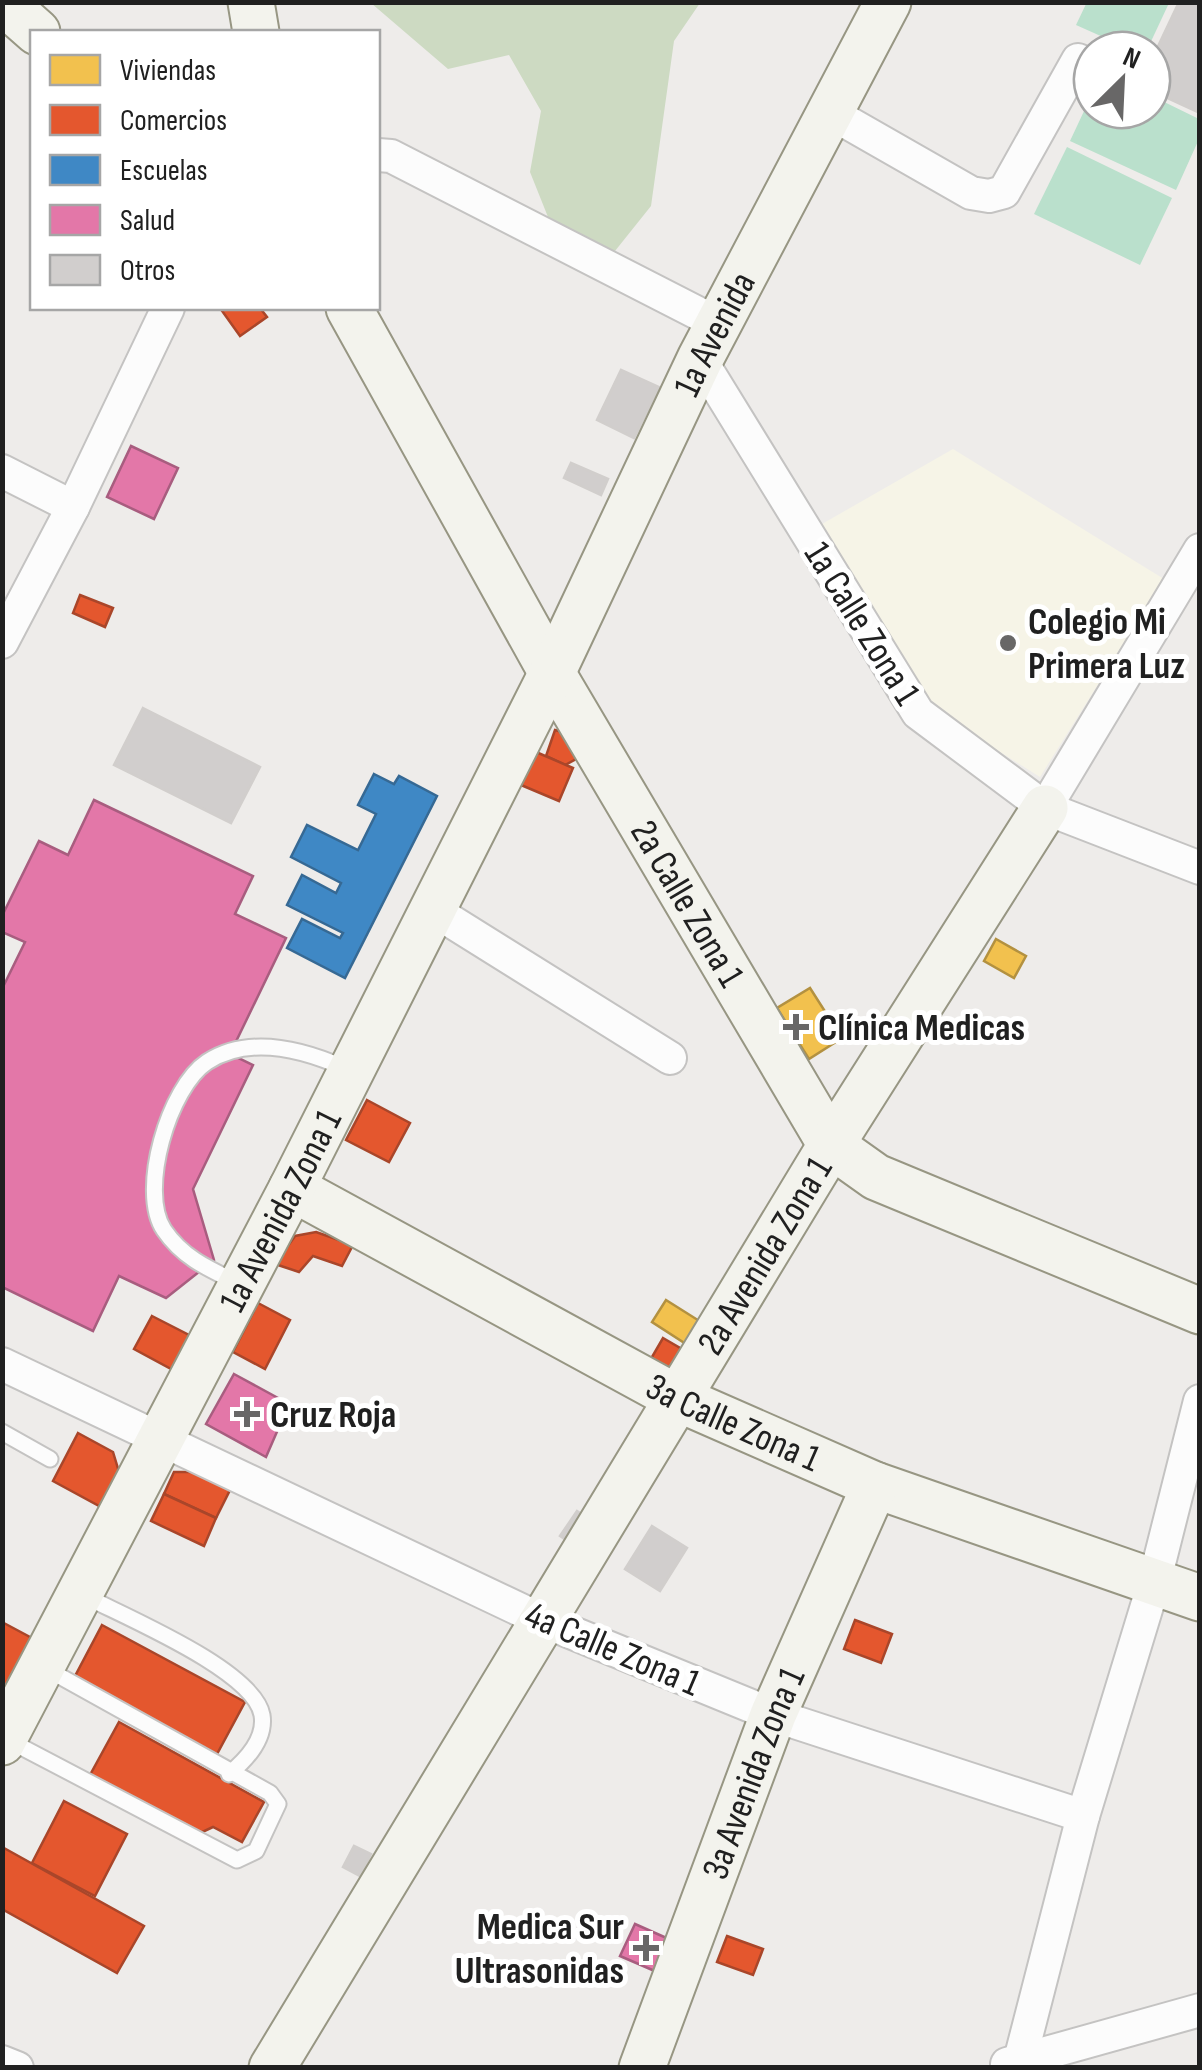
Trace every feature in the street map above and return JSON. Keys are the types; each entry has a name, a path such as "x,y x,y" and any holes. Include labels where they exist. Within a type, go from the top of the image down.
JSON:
{"main road":[{"path":"3,2 35,30"},
{"path":"251,2 256,30"},
{"name":"1a Avenida","path":"552,673 710,342 888,2"},
{"name":"2a Calle Zona 1","path":"351,310 552,673 831,1144 876,1178 1200,1311"},
{"name":"1a Avenida Zona 1","path":"4,1740 292,1188 552,673"},
{"name":"2a Avenida Zona 1","path":"272,2068 362,1913 546,1622 831,1144 1045,808"},
{"name":"3a Calle Zona 1","path":"292,1188 680,1400 875,1485 1200,1598"},
{"name":"3a Avenida Zona 1","path":"642,2068 773,1715 875,1485"}],"street":[{"path":"831,112 971,193 989,196 1004,192 1072,71"},
{"path":"380,155 391,156 710,342"},
{"path":"2,642 73,507 167,310"},
{"name":"1a Calle Zona 1","path":"710,342 918,713 1045,808 1200,868"},
{"path":"2,471 73,507"},
{"name":"2a Avenida Zona 1","path":"1045,808 1200,550"},
{"path":"430,908 670,1058"},
{"name":"4a Calle Zona 1","path":"2,1364 546,1622 773,1715 1082,1816"},
{"path":"1012,2064 1082,1816 1154,1583 1200,1401"},
{"path":"1012,2064 1200,2010"},
{"path":"2,2062 17,2068"}],"lane":[{"path":"241,1284 190,1260 162,1227 153,1182 160,1142 184,1093 206,1062 249,1049 308,1052 350,1071"},
{"path":"2,1432 50,1458"},
{"path":"80,1593 210,1662 254,1696 263,1718 251,1756 230,1774"},
{"path":"4,1740 236,1860 256,1851 278,1804 270,1793 42,1666"}],"shaded area":[{"name":"Colegio Mi Primera Luz","path":"953,449 1164,579 1040,777 930,708 822,524"}],"green space":[{"path":"1087,2 1169,2 1156,30 1087,30 1076,25"},
{"path":"371,3 700,3 674,41 651,206 615,251 554,232 530,172 541,111 509,55 448,69"},
{"path":"1172,106 1199,119 1199,139 1176,190 1070,141 1075,130 1172,130"},
{"path":"1067,147 1172,198 1140,265 1034,214"}],"building: Viviendas":[{"path":"996,939 1026,956 1014,978 984,961"},
{"path":"810,988 842,1038 809,1059 777,1008"},
{"path":"666,1300 701,1322 686,1344 652,1322"}],"building: Comercios":[{"path":"221,310 262,310 267,317 240,336"},
{"path":"80,595 113,608 105,627 73,613"},
{"path":"555,730 569,734 580,757 565,765 546,756"},
{"path":"536,752 573,768 559,801 521,785"},
{"path":"367,1100 410,1123 389,1162 346,1140"},
{"path":"316,1232 353,1245 342,1266 313,1256 299,1272 275,1264 295,1236"},
{"path":"258,1303 290,1320 265,1369 233,1352"},
{"path":"152,1316 191,1336 173,1370 134,1349"},
{"path":"663,1338 687,1352 670,1383 645,1369"},
{"path":"78,1433 113,1452 119,1472 101,1507 53,1481"},
{"path":"174,1472 192,1472 230,1490 216,1518 164,1494"},
{"path":"164,1494 216,1518 204,1546 151,1521"},
{"path":"855,1620 892,1634 881,1663 844,1649"},
{"path":"2,1622 43,1644 2,1721"},
{"path":"102,1625 245,1702 217,1754 74,1678"},
{"path":"119,1722 264,1802 242,1842 213,1827 198,1834 90,1775"},
{"path":"64,1801 127,1834 95,1896 32,1863"},
{"path":"4,1848 144,1926 117,1973 2,1909"},
{"path":"727,1936 763,1949 753,1975 717,1962"}],"building: Escuelas":[{"path":"374,774 394,784 399,776 437,796 345,978 287,948 302,919 340,938 343,933 287,905 302,875 336,893 341,883 291,857 307,825 358,850 376,814 358,805"}],"building: Salud":[{"path":"131,446 178,468 154,519 107,497"},
{"path":"94,800 253,876 235,914 286,938 230,1054 253,1065 193,1189 214,1260 166,1298 119,1276 93,1331 2,1287 2,989 25,942 2,932 2,916 39,841 68,855"},
{"name":"Cruz Roja","path":"234,1374 289,1404 266,1457 206,1424"},
{"name":"Medica Sur Ultrasonidas","path":"635,1924 671,1940 657,1972 620,1956"}],"building: Otros":[{"path":"1179,2 1200,2 1200,113 1172,100 1172,30 1166,30"},
{"path":"621,370 659,387 634,438 597,420"},
{"path":"571,463 608,479 601,495 564,478"},
{"path":"143,708 260,767 231,823 114,765"},
{"path":"577,1511 592,1521 575,1546 560,1536"},
{"path":"652,1526 687,1548 660,1591 625,1569"},
{"path":"354,1846 371,1854 360,1876 343,1867"}],"place":[{"name":"Colegio Mi Primera Luz","path":"1008,643"},
{"name":"Clínica Medicas","path":"796,1027"},
{"name":"Cruz Roja","path":"247,1414"},
{"name":"Medica Sur Ultrasonidas","path":"646,1948"}]}
